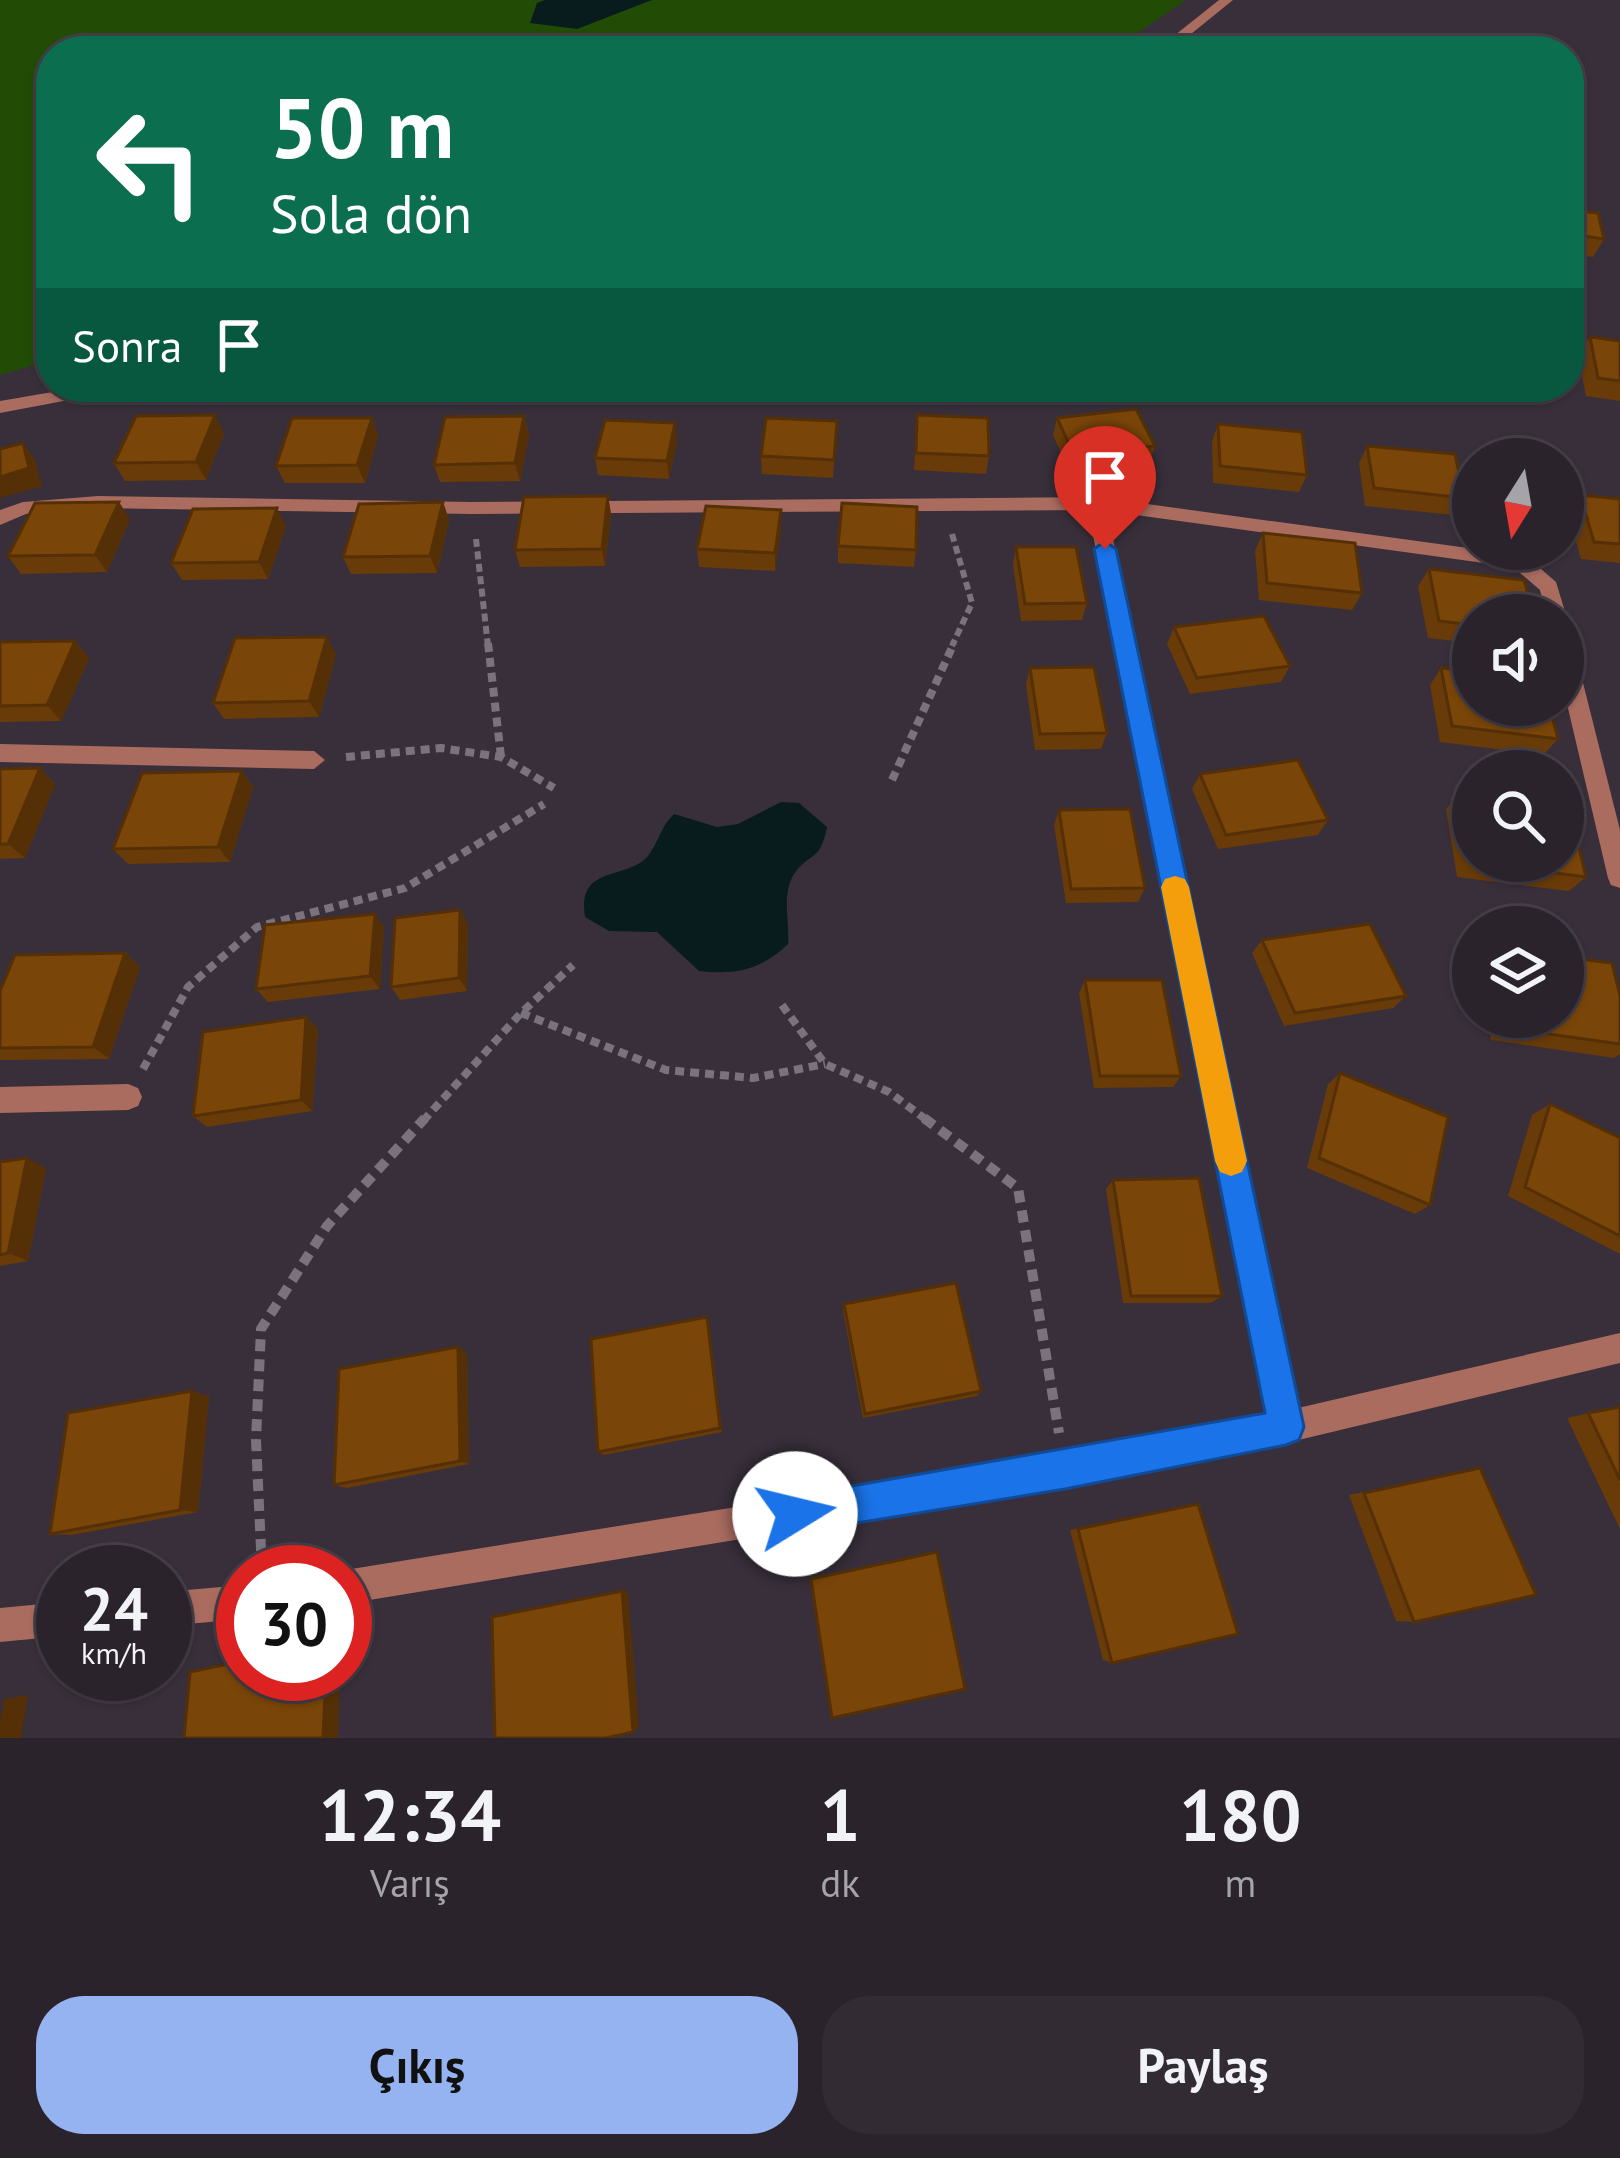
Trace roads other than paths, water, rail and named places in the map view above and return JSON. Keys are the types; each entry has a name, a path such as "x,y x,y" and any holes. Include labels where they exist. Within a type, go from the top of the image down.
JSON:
{"street":[{"path":"1181,36 1227,0"},
{"path":"0,407 36,401"},
{"path":"0,518 23,508 98,502 472,508 1096,503 1519,561 1550,587 1552,594"},
{"path":"1096,503 1286,1427"},
{"path":"1583,726 1620,878"},
{"path":"0,753 314,760"},
{"path":"0,1100 128,1096"},
{"path":"372,1583 1065,1470 1286,1427 1620,1348"},
{"path":"0,1625 36,1622"}]}
